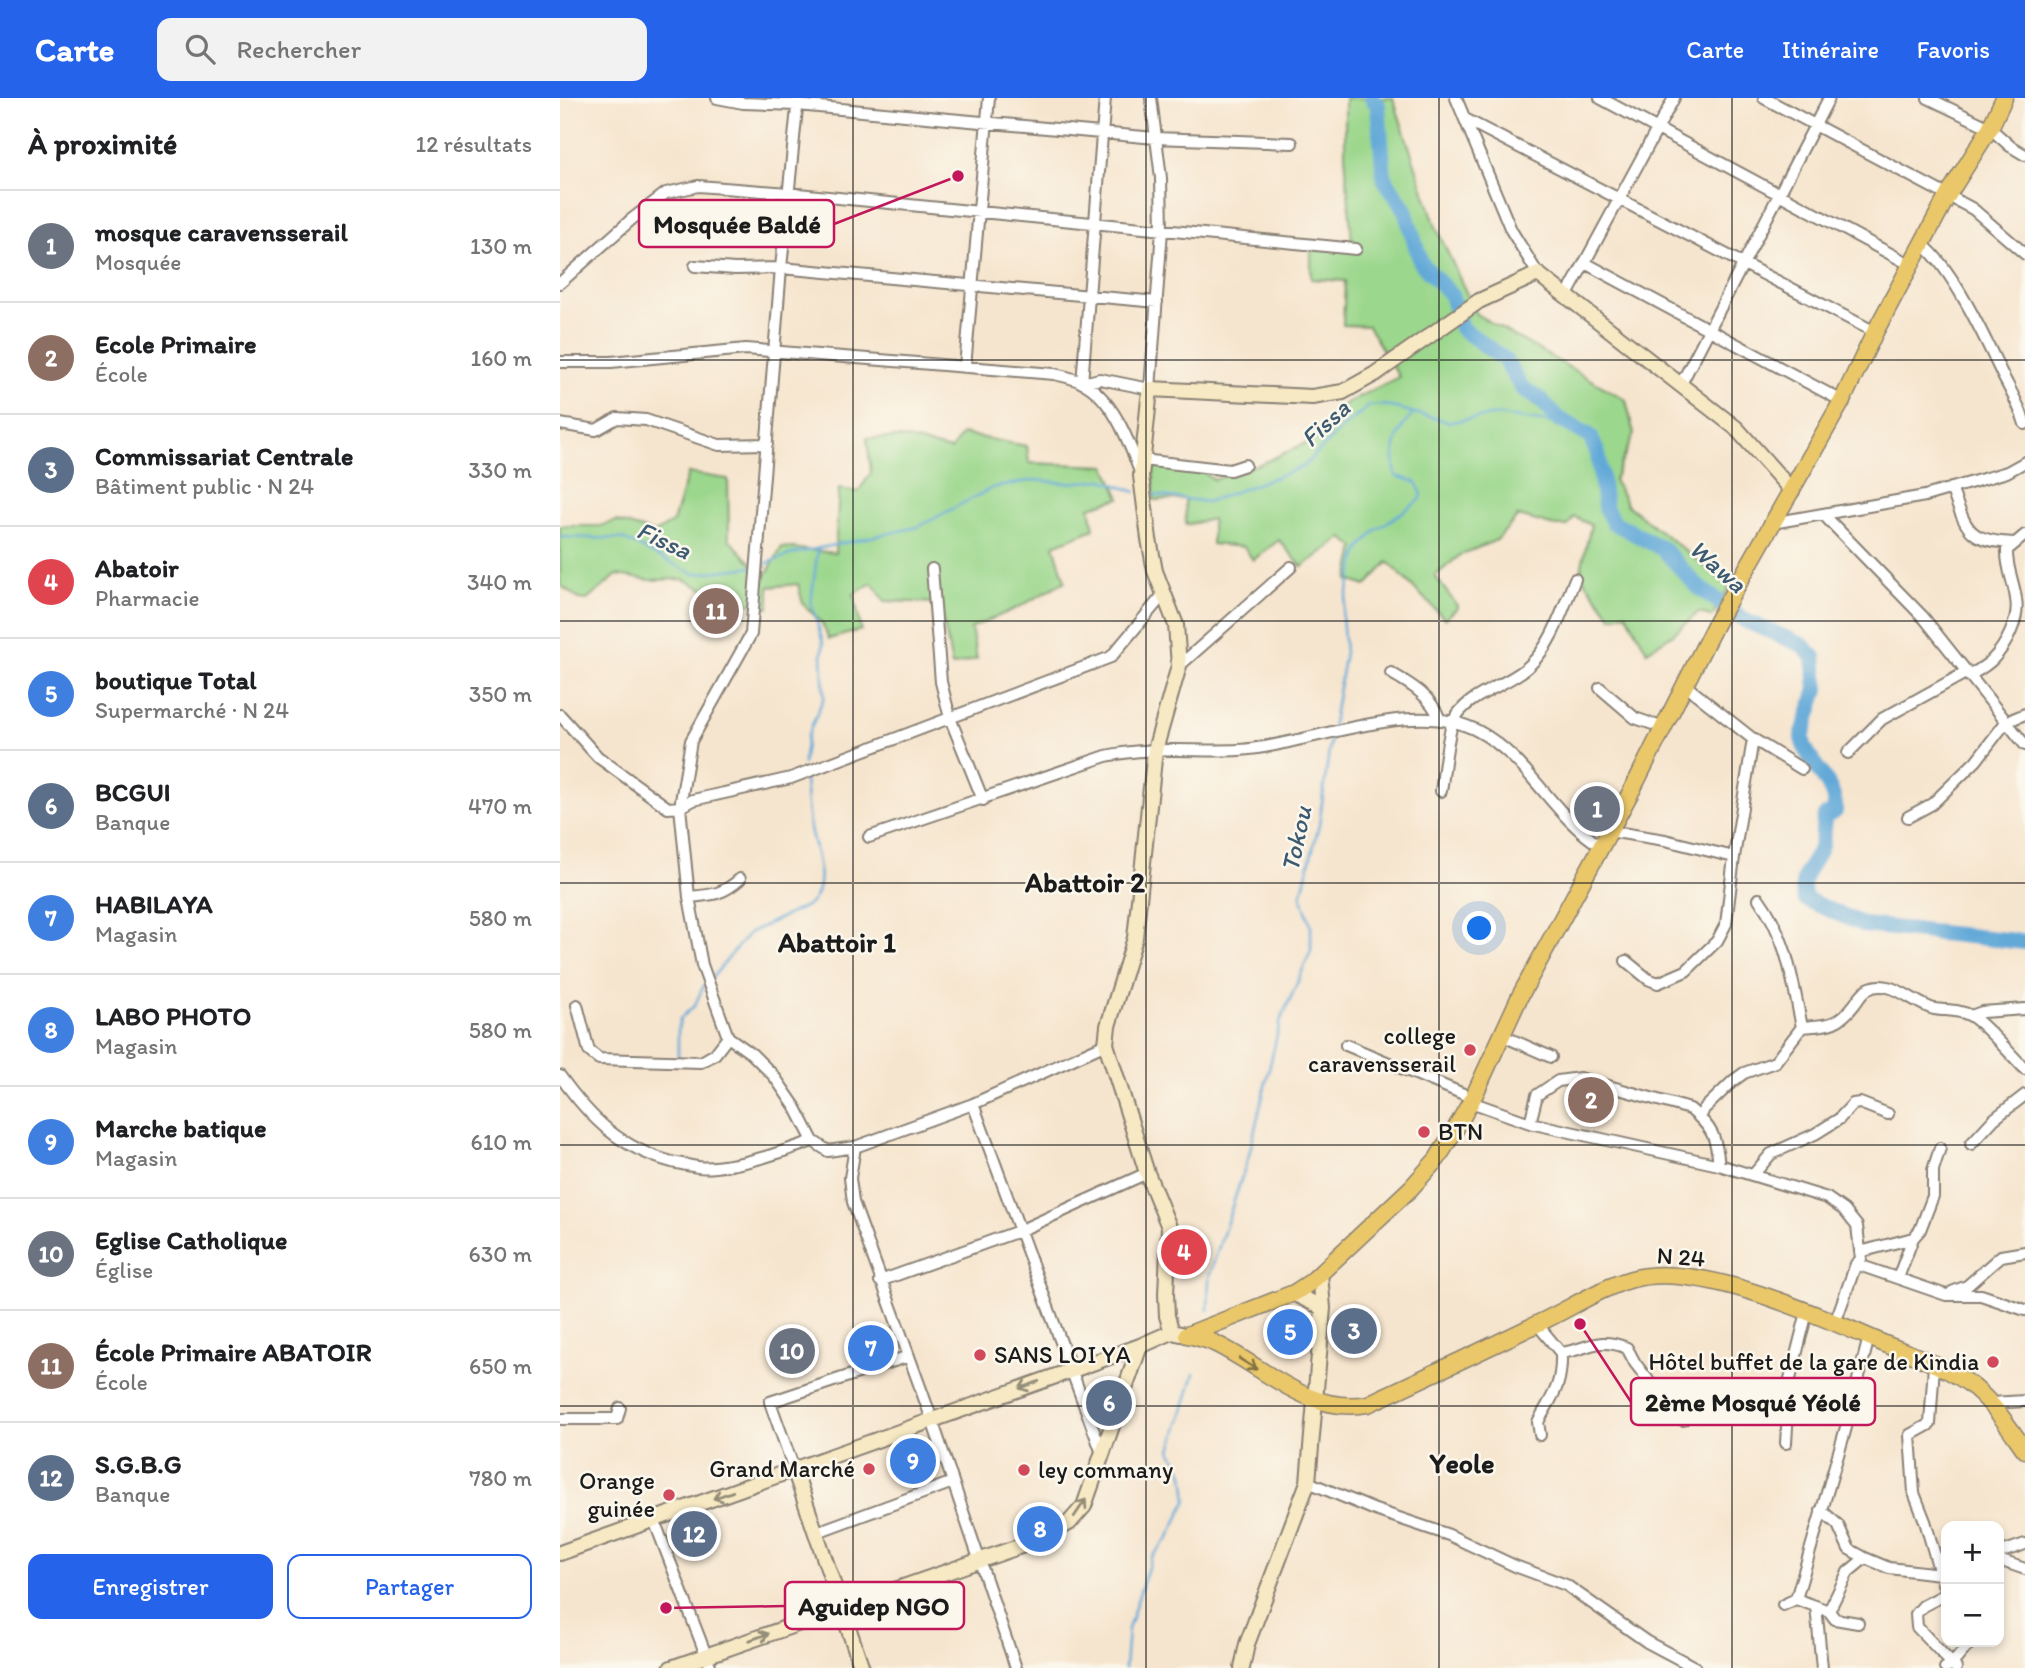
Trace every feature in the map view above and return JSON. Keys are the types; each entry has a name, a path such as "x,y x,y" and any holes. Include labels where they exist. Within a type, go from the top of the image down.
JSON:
{"main road":[{"path":"1180,1334 1293,1293 1315,1278 1411,1188 1437,1159 1472,1100 1520,996 1686,686 1717,621 1842,401 1875,332 1948,195 1990,128 2004,98"},
{"name":"N 24","path":"1180,1334 1213,1343 1273,1380 1338,1407 1368,1404 1607,1288 1634,1278 1663,1275 1728,1284 1835,1323 1934,1365 1966,1382 1991,1403 2025,1450"}],"street":[{"path":"717,98 743,103 797,102 1155,138 1292,142"},
{"path":"965,367 989,98"},
{"path":"1082,383 1105,98"},
{"path":"1141,475 1162,230 1161,178 1151,98"},
{"path":"1457,98 1511,230 1538,274 1736,428 1792,491"},
{"path":"1600,98 1911,265"},
{"path":"1566,297 1674,98"},
{"path":"1764,98 1973,209 2025,254"},
{"path":"1681,384 1829,98"},
{"path":"1928,98 1990,128 2025,155"},
{"path":"797,102 751,634 691,741 680,807 689,897 702,965 728,1037 752,1054 774,1076 796,1108 813,1140 828,1151 855,1147 973,1104 1106,1044"},
{"path":"1465,119 1875,332"},
{"path":"561,281 632,219 666,194 698,186 1356,249"},
{"path":"1922,244 1934,252 1947,272 1984,338 2025,424"},
{"path":"1585,263 1842,401"},
{"path":"695,266 781,268 1157,302"},
{"path":"1082,383 1100,379 1150,389 1326,396 1356,386 1466,310 1491,295 1538,274"},
{"path":"560,362 611,362 746,349 1054,374 1082,383 1098,395 1124,429 1141,475 1155,571 1176,625 1179,666 1155,750 1135,938 1108,1026 1106,1044 1147,1173 1169,1227 1167,1315 1180,1334 1071,1370 560,1553"},
{"path":"560,424 596,430 617,418 646,420 719,444 766,444"},
{"path":"1143,460 1230,470 1245,465"},
{"path":"1772,523 1925,496 2007,472 2024,463"},
{"path":"1951,488 1965,524 1973,534 1988,542 2014,543"},
{"path":"1823,514 1924,618 2025,745"},
{"path":"1848,753 1882,719 1991,661 2004,644 2017,614 2017,601 2006,561 2007,550 2025,535"},
{"path":"1179,666 1291,567"},
{"path":"932,569 941,682 950,718 983,800"},
{"path":"1441,791 1454,721 1470,700 1488,693 1530,665 1550,639 1575,579"},
{"path":"560,715 598,757 630,783 668,808 680,807 693,800 791,778 1111,657 1163,595"},
{"path":"1391,673 1415,687 1435,706 1440,720"},
{"path":"1686,686 1754,739 1802,769"},
{"path":"1600,688 1635,718 1664,727"},
{"path":"1908,817 1932,804 1976,761 2006,722 2025,713"},
{"path":"869,837 1106,756 1131,751 1240,750 1320,736 1357,725 1423,719 1454,721 1478,731 1519,762 1581,834 1605,838 1665,840 1734,857"},
{"path":"1626,961 1648,979 1658,983 1686,971 1717,941 1727,923 1734,857 1754,739"},
{"path":"689,897 726,891 740,879"},
{"path":"1759,899 1774,920 1786,953 1802,1027"},
{"path":"1700,1118 1704,1109 1733,1081 1744,1073 1775,1062 1802,1027 1828,1025 1844,1018 1871,987 1902,992 1930,1008 1971,1016 2025,1069"},
{"path":"578,1006 589,1051 599,1059 701,1062 715,1054 728,1037"},
{"path":"1971,1016 1982,1012 2025,1009"},
{"path":"1503,1036 1551,1057"},
{"path":"1346,1045 1530,1122 1719,1165 1826,1198 1844,1210 1857,1226 1858,1258 1835,1323"},
{"path":"560,1077 580,1102 615,1136 637,1150 694,1167 715,1167 765,1157 813,1140"},
{"path":"1530,1122 1537,1095 1558,1081 1580,1078 1690,1109 1716,1139 1719,1165"},
{"path":"1971,1144 1994,1119 2025,1095"},
{"path":"1753,1175 1771,1154 1815,1134 1839,1119 1853,1104 1860,1103 1888,1114"},
{"path":"973,1104 1102,1453"},
{"path":"855,1147 850,1178 853,1202 932,1420 1016,1668"},
{"path":"1898,1278 1933,1196 1933,1170 1940,1148"},
{"path":"880,1281 1019,1231 1147,1173"},
{"path":"1858,1258 1913,1238"},
{"path":"1946,1295 1967,1286 2001,1256 2025,1252"},
{"path":"1858,1258 1898,1278 1946,1295 1981,1295 2025,1310"},
{"path":"1242,1668 1247,1644 1308,1482 1323,1308 1315,1278"},
{"path":"1293,1293 1323,1308"},
{"path":"1786,1443 1790,1379 1807,1312"},
{"path":"1537,1324 1561,1353 1562,1371 1553,1399 1538,1422 1540,1435"},
{"path":"1796,1599 1868,1337"},
{"path":"1561,1353 1605,1341 1627,1348 1648,1380 1649,1396 1683,1420"},
{"path":"671,1668 709,1662 842,1608 1041,1539 1069,1523 1084,1506 1140,1346"},
{"path":"862,1668 770,1402 909,1356"},
{"path":"1934,1365 1930,1424 1910,1434 1914,1493 1946,1594 1923,1606 1916,1614 1917,1627 1951,1667 1967,1647"},
{"path":"1991,1403 2025,1401"},
{"path":"560,1419 617,1419 620,1408"},
{"path":"817,1532 953,1482"},
{"path":"1308,1482 1375,1510 1449,1535 1566,1586 1647,1642 1696,1668"},
{"path":"1821,1510 1838,1525 1849,1549 1864,1558 1888,1568 1940,1574"},
{"path":"654,1520 709,1662"},
{"path":"2004,1551 2025,1544"},
{"path":"1829,1611 1849,1572 1864,1558"},
{"path":"2004,1562 2025,1569"},
{"path":"1783,1605 1796,1599 1829,1611 1835,1619 1858,1623"},
{"path":"1816,1606 1822,1668"}],"green space":[{"path":"1345,98 1393,98 1436,227 1476,314 1626,400 1634,434 1614,480 1627,505 1730,586 1712,617 1699,612 1672,635 1647,651 1626,613 1612,617 1580,574 1591,525 1574,517 1568,526 1555,526 1518,516 1497,540 1460,555 1435,576 1458,607 1445,619 1388,562 1366,586 1348,580 1355,547 1342,538 1302,567 1279,540 1253,560 1244,547 1212,544 1212,519 1186,525 1185,499 1154,500 1153,466 1203,472 1214,480 1265,462 1328,433 1344,404 1399,377 1368,326 1343,325 1345,281 1311,279 1311,248 1352,243 1345,155"},
{"path":"962,434 1027,446 1029,463 1106,466 1120,498 1090,507 1094,529 1054,545 1065,581 1019,607 971,628 977,659 952,666 940,603 885,601 872,583 854,594 861,630 829,639 822,623 803,604 798,584 769,587 769,608 716,595 683,579 649,580 617,575 587,600 579,599 560,585 560,526 600,526 616,521 655,533 673,522 688,473 728,479 729,539 765,577 782,547 835,553 839,489 858,492 871,473 867,438 904,438 951,450"}],"waterway":[{"name":"Wawa","path":"1372,98 1378,105 1384,178 1405,210 1421,263 1451,295 1461,328 1504,359 1522,388 1542,401 1557,418 1590,436 1598,454 1605,507 1613,522 1663,549 1698,587 1746,621 1802,645 1814,657 1817,689 1802,737 1809,756 1831,791 1835,811 1825,816 1821,845 1803,883 1805,899 1864,925 2025,942"},
{"name":"Fissa","path":"1149,494 1207,502 1303,467 1369,406 1384,405 1450,422 1498,415 1570,425"},
{"name":"Tokou","path":"1332,729 1345,652 1342,616 1356,558 1361,547 1376,530 1420,500 1422,494 1416,482 1396,476 1396,442 1402,428 1413,414"},
{"name":"Fissa","path":"762,565 792,554 918,527 992,488 1034,480 1066,483 1103,480 1136,492"},
{"name":"Fissa","path":"560,537 623,539 694,574 752,567"},
{"path":"803,764 807,737 824,697 823,643 811,602 818,548"},
{"name":"Tokou","path":"1208,1310 1209,1277 1249,1155 1280,1022 1311,951 1311,925 1301,896 1319,825 1331,736"},
{"path":"712,978 749,933 810,904 816,896 820,876 809,823 805,778"},
{"path":"678,1057 680,1019 695,1005 704,985"},
{"path":"1125,1668 1128,1629 1151,1558 1169,1537 1187,1500 1184,1474 1171,1450 1194,1374"}],"place":[{"name":"Mosquée Baldé","path":"958,176"},
{"name":"École Primaire ABATOIR","path":"716,611"},
{"name":"mosque caravensserail","path":"1597,809"},
{"name":"college caravensserail","path":"1470,1050"},
{"name":"Ecole Primaire","path":"1591,1100"},
{"name":"BTN","path":"1424,1132"},
{"name":"Abatoir","path":"1184,1252"},
{"name":"2ème Mosqué Yéolé","path":"1580,1324"},
{"name":"Commissariat Centrale","path":"1354,1331"},
{"name":"boutique Total","path":"1290,1332"},
{"name":"HABILAYA","path":"871,1348"},
{"name":"Eglise Catholique","path":"792,1351"},
{"name":"SANS LOI YA","path":"980,1355"},
{"name":"Hôtel buffet de la gare de Kindia","path":"1993,1362"},
{"name":"BCGUI","path":"1109,1403"},
{"name":"Marche batique","path":"913,1461"},
{"name":"Grand Marché","path":"869,1469"},
{"name":"ley commany","path":"1024,1470"},
{"name":"Orange guinée","path":"669,1495"},
{"name":"LABO PHOTO","path":"1040,1529"},
{"name":"S.G.B.G","path":"694,1534"},
{"name":"Aguidep NGO","path":"666,1608"}],"district":[{"name":"Abattoir 2","path":"1085,882"},
{"name":"Abattoir 1","path":"837,942"},
{"name":"Yeole","path":"1462,1463"}]}
